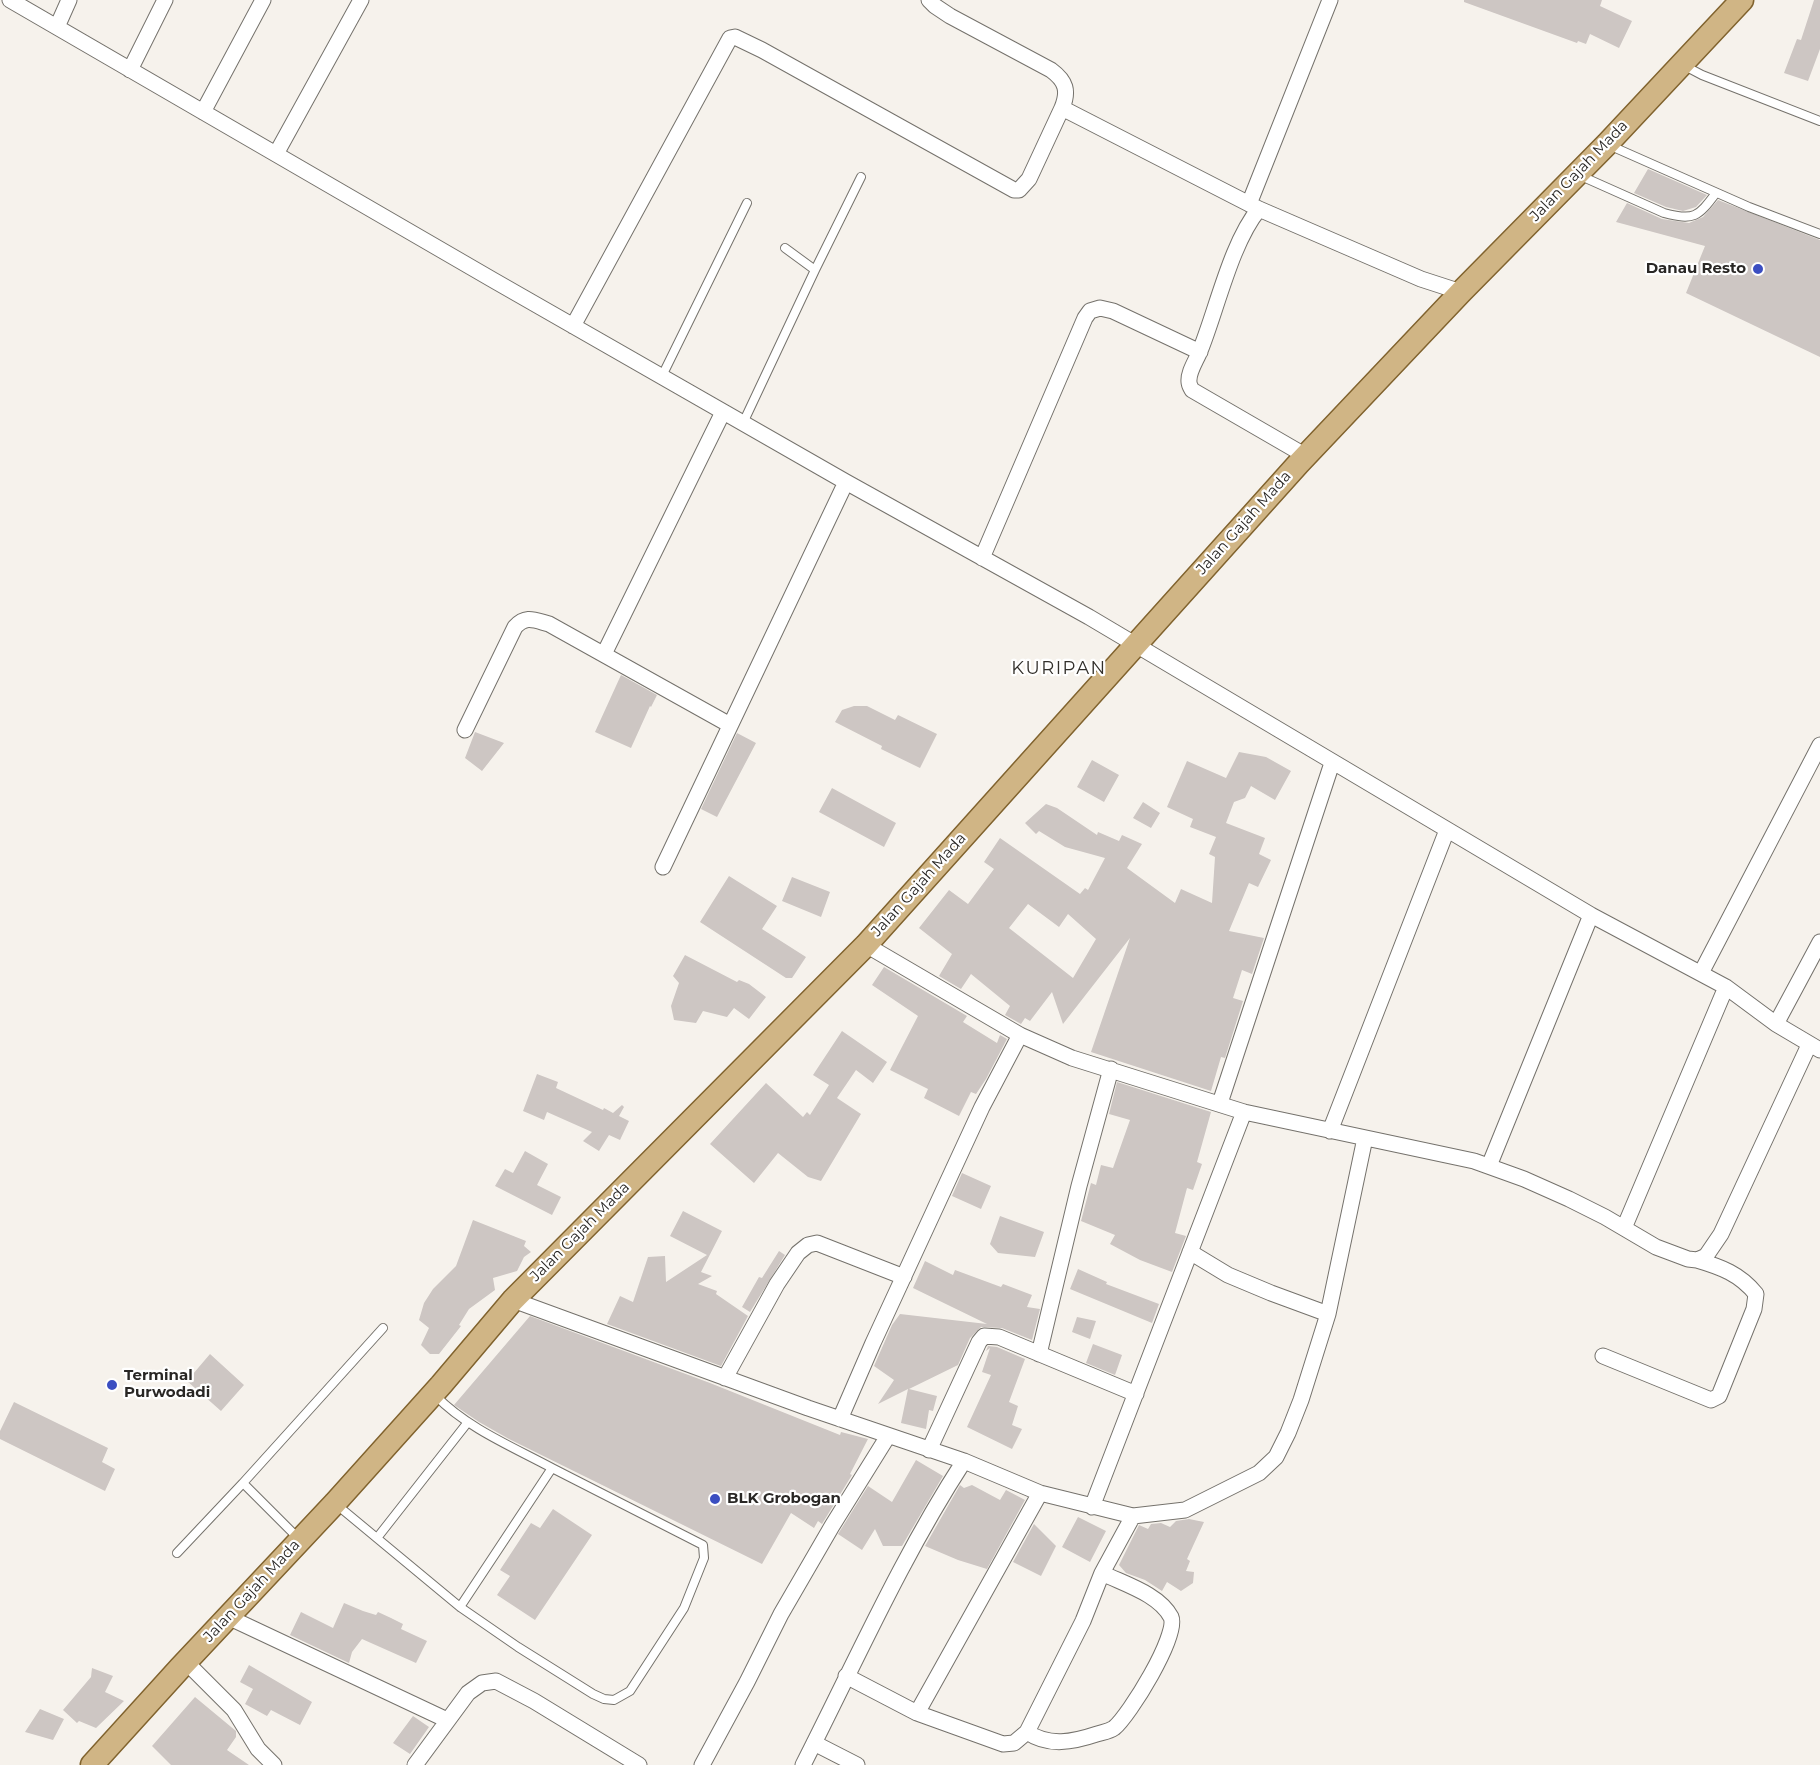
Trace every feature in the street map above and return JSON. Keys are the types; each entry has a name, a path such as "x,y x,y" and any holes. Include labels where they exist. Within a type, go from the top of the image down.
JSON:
{"main road":[{"name":"Jalan Gajah Mada","path":"92,1765 335,1503 513,1300 866,945 1306,456 1461,291 1607,144 1742,0"}],"street":[{"path":"10,0 723,412 1135,644 1591,915 1726,987 1776,1024 1815,1048 1721,1234 1706,1256 1697,1260"},
{"path":"57,27 69,0"},
{"path":"130,70 165,0"},
{"path":"203,112 263,0"},
{"path":"276,154 361,0"},
{"path":"573,326 730,38 735,37 762,50 1014,190 1019,190 1029,179 1067,97 1067,90 1060,76 1051,70 950,16 929,0"},
{"path":"1306,456 1192,390 1189,381 1330,0"},
{"path":"1062,108 1254,206 1421,279 1461,291"},
{"path":"982,558 1089,311 1100,308 1113,311 1200,352"},
{"path":"604,654 723,412"},
{"path":"663,867 846,482"},
{"path":"465,730 514,627 529,618 549,624 730,724"},
{"path":"1701,973 1820,745"},
{"path":"1220,1103 1332,763"},
{"path":"1330,1131 1447,830"},
{"path":"1488,1166 1591,915"},
{"path":"1776,1024 1820,942"},
{"path":"866,945 1020,1035 1072,1058 1244,1112 1474,1161 1551,1191 1624,1228 1656,1248 1688,1259 1720,1266 1745,1281 1756,1294 1754,1309 1719,1396 1711,1400 1603,1356"},
{"path":"1624,1228 1726,987"},
{"path":"840,1419 873,1342 982,1107 1020,1035"},
{"path":"1040,1354 1079,1186 1111,1069"},
{"path":"1092,1507 1244,1112"},
{"path":"513,1300 725,1378 964,1461 1040,1494 1133,1516 1185,1510 1259,1473 1276,1457 1288,1433 1301,1400 1328,1314 1365,1138"},
{"path":"725,1378 777,1284 798,1253 808,1245 817,1243 904,1277"},
{"path":"1190,1252 1228,1275 1328,1314"},
{"path":"929,1450 981,1338 989,1335 999,1337 1136,1394"},
{"path":"702,1765 787,1604 888,1436"},
{"path":"803,1765 846,1676 936,1503 964,1461"},
{"path":"917,1713 1040,1494"},
{"path":"846,1676 917,1713 1003,1744 1014,1743 1027,1732 1083,1621 1102,1574 1133,1516"},
{"path":"1027,1732 1042,1740 1061,1742 1108,1732 1127,1713 1158,1662 1172,1629 1172,1621 1167,1611 1156,1601 1102,1574"},
{"path":"228,1617 447,1720"},
{"path":"186,1662 234,1710 258,1749 274,1765"},
{"path":"414,1765 468,1693 482,1683 496,1682 534,1701 639,1765"},
{"path":"814,1743 856,1765"}],"lane":[{"path":"1682,65 1820,121"},
{"path":"1607,144 1716,193 1820,234"},
{"path":"1577,174 1665,213 1686,218 1701,213 1716,193"},
{"path":"743,423 861,177"},
{"path":"662,376 747,203"},
{"path":"785,248 815,270"},
{"path":"177,1553 383,1328"},
{"path":"335,1503 460,1607 518,1647 593,1694 614,1700 630,1691 684,1608 704,1558 703,1545 552,1468 468,1422 450,1410 433,1393"},
{"path":"377,1538 468,1422"},
{"path":"460,1607 552,1468"},
{"path":"243,1483 300,1540"}],"building":[{"path":"1464,0 1602,0 1600,6 1632,21 1619,48 1590,34 1586,44 1578,41 1577,43 1464,2"},
{"path":"1814,0 1820,0 1820,49 1808,81 1784,73 1797,39 1801,40"},
{"path":"1648,169 1707,195 1696,207 1683,211 1666,207 1634,193"},
{"name":"Danau Resto","path":"1718,200 1820,240 1820,357 1686,293 1705,246 1616,222 1627,203 1662,219 1689,223 1703,217"},
{"path":"621,675 657,695 631,748 595,732"},
{"path":"854,706 867,706 895,720 898,715 937,734 920,768 881,749 882,746 835,722 842,710"},
{"path":"475,732 504,743 482,771 465,758"},
{"path":"737,733 756,743 717,817 701,809"},
{"path":"1239,752 1266,757 1291,771 1275,800 1251,786 1245,798 1234,802 1226,823 1265,838 1259,854 1271,860 1258,887 1249,883 1229,931 1264,938 1252,974 1242,970 1233,998 1243,1001 1225,1058 1221,1057 1211,1091 1091,1052 1130,938 1063,1024 1052,992 1030,1021 1025,1018 1021,1024 1005,1015 1010,1006 971,974 961,989 939,976 952,954 919,928 949,890 968,904 994,869 984,862 1000,838 1080,894 1085,888 1088,890 1105,858 1065,847 1039,831 1036,834 1025,823 1046,804 1057,808 1097,835 1098,832 1119,841 1122,835 1142,844 1127,868 1175,903 1181,889 1212,903 1215,857 1209,854 1216,837 1190,827 1193,819 1167,807 1187,761 1226,778","holes":["1028,904 1059,927 1068,914 1096,939 1073,978 1009,928"]},
{"path":"1092,760 1119,775 1104,802 1077,787"},
{"path":"832,788 896,823 884,847 819,812"},
{"path":"1143,802 1160,813 1151,828 1133,818"},
{"path":"729,876 777,906 762,929 806,957 792,978 786,978 700,922"},
{"path":"792,877 830,892 821,917 782,901"},
{"path":"685,955 737,982 739,980 749,984 766,997 749,1019 734,1008 727,1017 703,1011 696,1023 674,1020 671,1006 679,983 673,976"},
{"path":"884,967 967,1016 963,1022 997,1043 1000,1035 1007,1039 986,1079 976,1094 971,1092 959,1116 924,1098 928,1089 890,1070 918,1016 872,985"},
{"path":"842,1031 887,1062 873,1083 856,1070 837,1098 861,1114 821,1181 808,1177 778,1153 754,1183 710,1144 766,1083 803,1117 807,1112 810,1115 829,1085 813,1075"},
{"path":"537,1074 558,1082 556,1088 603,1110 604,1108 613,1113 622,1105 624,1107 619,1116 629,1121 620,1140 609,1135 599,1151 583,1141 592,1132 547,1112 544,1120 523,1111"},
{"path":"1117,1082 1211,1112 1197,1162 1202,1164 1193,1190 1187,1188 1175,1233 1186,1236 1172,1272 1140,1260 1110,1244 1115,1235 1081,1221 1091,1183 1096,1185 1101,1165 1113,1168 1130,1120 1109,1114"},
{"path":"525,1151 548,1164 537,1185 561,1197 552,1215 495,1186 505,1169 513,1173"},
{"path":"962,1173 991,1186 981,1209 952,1196"},
{"path":"683,1211 722,1231 701,1272 712,1276 698,1284 717,1291 716,1294 748,1316 721,1366 607,1324 620,1296 633,1302 648,1257 665,1256 666,1282 707,1255 670,1236"},
{"path":"1000,1216 1044,1232 1035,1257 998,1253 990,1244"},
{"path":"473,1220 526,1241 524,1246 531,1252 524,1257 517,1271 493,1278 495,1290 469,1309 459,1325 461,1326 439,1354 430,1354 421,1345 429,1328 419,1320 424,1303 433,1289 456,1266"},
{"path":"779,1251 785,1255 750,1312 742,1307 759,1277 762,1278"},
{"path":"925,1261 953,1275 955,1270 1001,1287 1003,1284 1032,1295 1027,1307 1040,1309 1032,1340 1002,1328 981,1327 970,1338 958,1365 909,1389 937,1396 933,1411 929,1410 926,1429 901,1423 908,1389 878,1404 894,1380 874,1366 892,1325 900,1314 987,1324 913,1288"},
{"path":"1078,1269 1107,1282 1106,1284 1159,1304 1152,1323 1070,1289"},
{"name":"BLK Grobogan","path":"530,1316 710,1383 840,1435 841,1432 868,1439 850,1474 852,1475 822,1524 818,1521 814,1528 791,1513 762,1564 509,1439 454,1405"},
{"path":"1077,1317 1096,1321 1090,1339 1072,1332"},
{"path":"1093,1344 1122,1355 1115,1375 1086,1363"},
{"path":"988,1346 997,1347 1025,1359 1009,1402 1018,1406 1012,1425 1022,1429 1012,1449 967,1427 991,1375 982,1372 990,1348 986,1351"},
{"path":"210,1354 244,1385 221,1411 187,1381"},
{"path":"14,1402 108,1448 102,1462 115,1469 105,1491 0,1439 0,1431"},
{"path":"916,1460 943,1476 902,1546 883,1546 875,1529 862,1550 838,1534 868,1486 892,1502"},
{"path":"960,1485 964,1488 972,1485 1000,1500 1006,1490 1025,1500 987,1569 925,1546"},
{"path":"553,1509 592,1535 535,1620 497,1595 510,1576 500,1570 531,1523 540,1528"},
{"path":"1078,1517 1106,1531 1090,1562 1062,1547"},
{"path":"1189,1519 1204,1522 1187,1559 1190,1561 1186,1571 1194,1572 1193,1583 1181,1591 1167,1582 1162,1591 1145,1580 1126,1573 1119,1565 1139,1525 1148,1529 1151,1524 1161,1523 1170,1527 1176,1521"},
{"path":"1034,1524 1056,1546 1041,1576 1013,1562"},
{"path":"344,1603 376,1615 378,1612 403,1624 401,1629 427,1641 416,1663 362,1639 352,1652 349,1663 290,1635 301,1612 333,1628"},
{"path":"249,1665 312,1702 300,1725 271,1710 267,1716 245,1704 253,1689 240,1682"},
{"path":"92,1668 113,1676 105,1692 124,1701 96,1728 79,1721 77,1723 63,1710 91,1677"},
{"path":"195,1697 236,1731 236,1737 227,1750 249,1765 171,1765 152,1746"},
{"path":"40,1709 64,1719 53,1740 25,1732"},
{"path":"413,1716 429,1727 410,1754 393,1743"}],"place":[{"name":"Danau Resto","path":"1758,269"},
{"name":"Terminal Purwodadi","path":"112,1385"},
{"name":"BLK Grobogan","path":"715,1499"}],"district":[{"name":"KURIPAN","path":"1059,669"}]}
